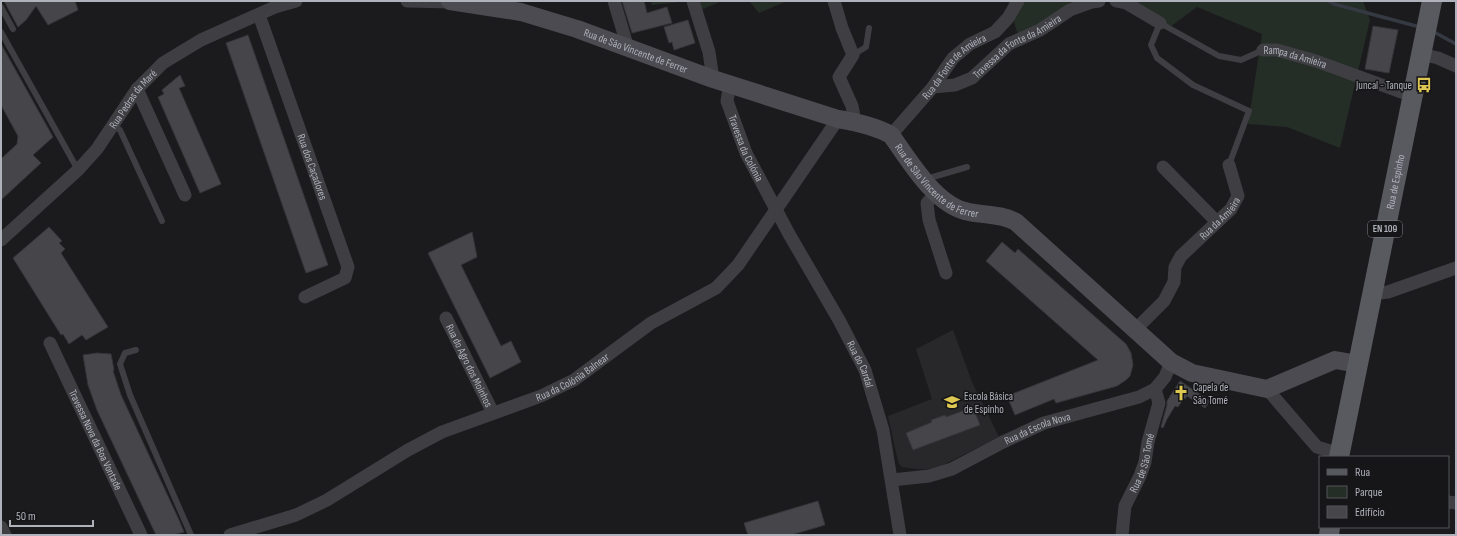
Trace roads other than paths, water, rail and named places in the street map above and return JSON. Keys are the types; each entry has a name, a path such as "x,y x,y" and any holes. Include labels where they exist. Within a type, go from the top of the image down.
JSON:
{"main road":[{"name":"Rua de Espinho","path":"1340,455 1432,1"}],"street":[{"name":"Rua Pedras da Maré","path":"1,240 78,170 97,149 137,89 163,63 201,40 275,7 296,1"},
{"path":"407,1 451,1"},
{"name":"Rua de São Vincente de Ferrer","path":"451,1 517,6 576,29 713,78 884,131 891,135 924,180 936,193 954,208 966,212 1008,218 1016,222 1171,362 1192,373 1267,389"},
{"path":"614,1 628,48"},
{"path":"693,1 709,52 713,78"},
{"path":"834,1 842,28 853,56 839,76 852,106 846,120"},
{"name":"Rua da Fonte de Amieira","path":"891,135 932,87 953,58 970,44 999,28 1008,18 1018,1"},
{"name":"Travessa da Fonte da Amieira","path":"932,87 955,85 972,78 1009,44 1040,30 1070,10 1099,1"},
{"path":"1116,1 1126,4 1160,23"},
{"name":"Rua dos Caçadores","path":"259,15 348,267 345,278 305,297"},
{"name":"Rampa da Amieira","path":"1263,50 1277,50 1316,61 1412,96"},
{"path":"1421,54 1438,58 1456,66"},
{"name":"Travessa da Colónia","path":"730,83 727,101 746,153 777,210"},
{"path":"137,89 185,195"},
{"name":"Rua da Colónia Balnear","path":"230,535 260,531 296,515 327,500 408,450 442,432 541,396 574,380 652,323 716,288 738,265 777,210 846,120"},
{"name":"Rua da Amieira","path":"1136,329 1164,301 1174,282 1176,267 1180,256 1231,209 1238,196 1229,165"},
{"path":"1163,166 1217,222"},
{"path":"936,193 927,203 929,220 946,273"},
{"name":"Rua do Cardal","path":"777,210 789,234 839,320 865,370 883,430 900,535"},
{"path":"1372,294 1388,292 1456,268"},
{"name":"Rua do Agro dos Moinhos","path":"446,318 493,413"},
{"name":"Travessa Nova da Boa Vontade","path":"50,343 141,535"},
{"path":"1340,455 1317,447 1267,389 1335,360 1358,364"},
{"name":"Rua da Escola Nova","path":"892,480 929,476 952,469 1003,442 1044,423 1139,397 1155,389 1165,377 1171,362"},
{"name":"Rua de São Tomé","path":"1122,535 1125,506 1140,476 1145,462 1148,442 1158,403 1155,389"},
{"path":"1,527 5,535"}],"lane":[{"path":"1,7 12,29"},
{"name":"Rampa da Amieira","path":"1160,23 1219,56 1241,60 1263,50"},
{"name":"Rua da Amieira","path":"1160,23 1151,45 1157,58 1193,85 1249,111 1229,165"},
{"path":"853,56 866,47 869,28"},
{"path":"1,32 78,170"},
{"path":"113,125 120,130 162,221"},
{"path":"924,180 967,166"},
{"path":"136,350 125,352 120,364 130,395 192,535"}],"waterway":[{"path":"1329,1 1334,4 1416,26"},
{"path":"1434,32 1456,44"}],"place":[{"name":"Juncal - Tanque","path":"1424,85"},
{"name":"Capela de São Tomé","path":"1181,393"},
{"name":"Escola Básica de Espinho","path":"952,402"}]}
